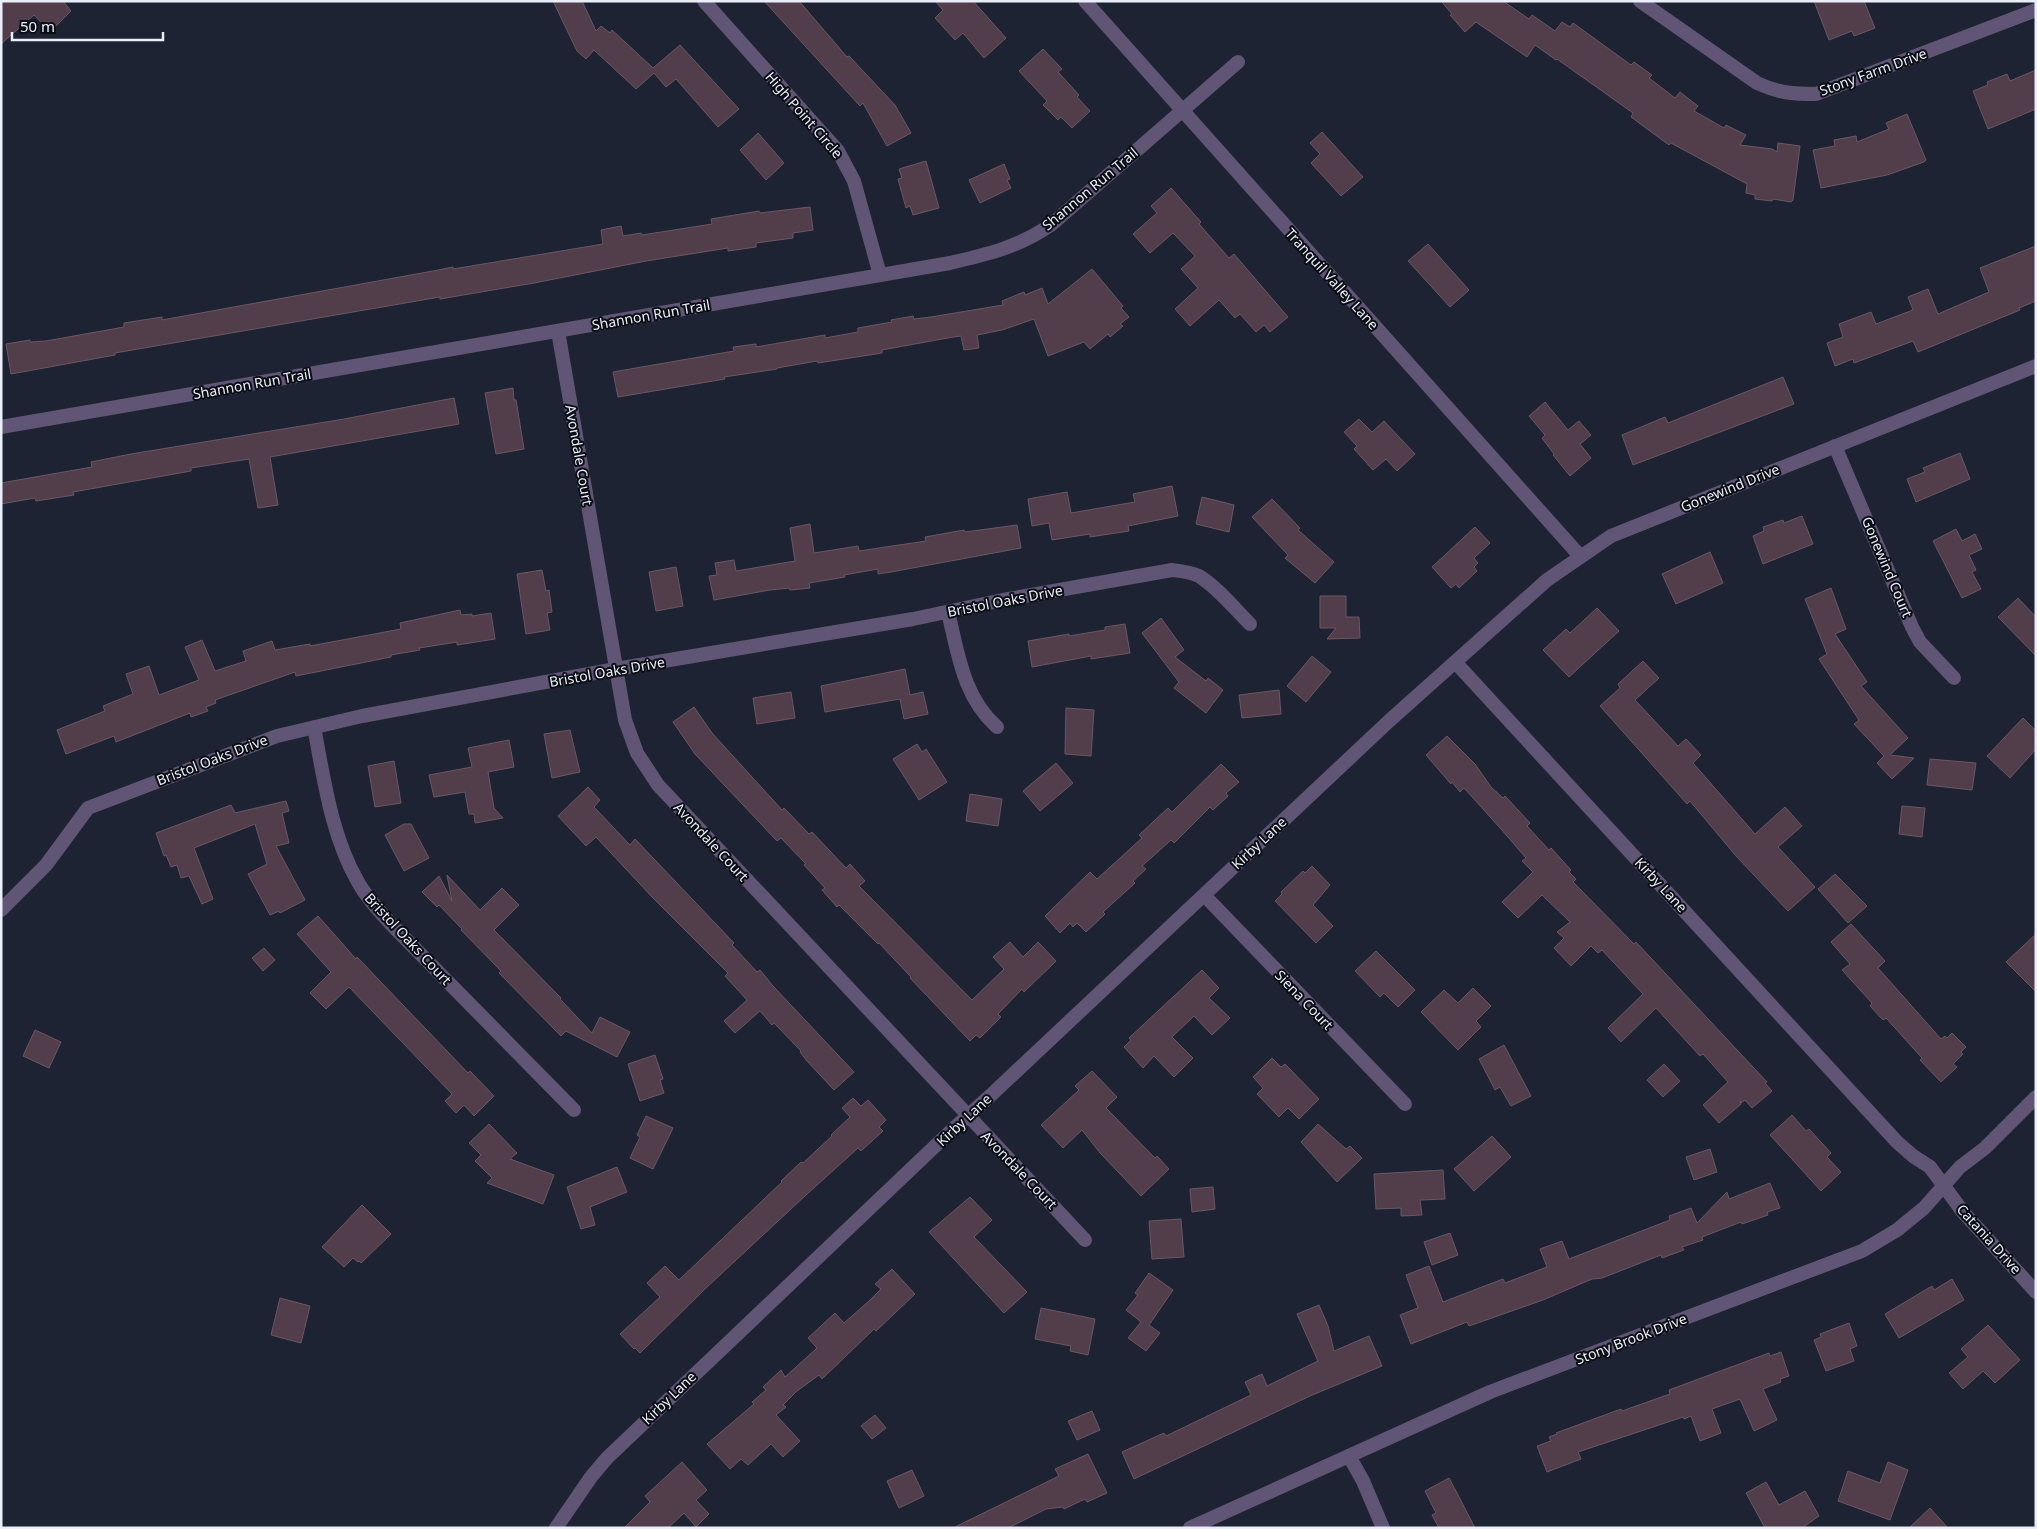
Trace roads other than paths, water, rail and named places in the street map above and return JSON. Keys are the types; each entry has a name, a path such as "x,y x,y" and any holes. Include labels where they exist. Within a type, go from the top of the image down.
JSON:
{"street":[{"name":"High Point Circle","path":"704,1 838,151 854,181 880,275"},
{"name":"Tranquil Valley Lane","path":"1085,1 1580,556"},
{"name":"Stony Farm Drive","path":"1640,1 1757,83 1774,91 1789,94 1816,94 2036,10"},
{"name":"Shannon Run Trail","path":"1,427 880,275 991,254 1023,242 1052,224 1238,62"},
{"name":"Avondale Court","path":"558,331 625,720 631,741 645,768 658,785 1085,1240"},
{"name":"Gonewind Drive","path":"1456,662 1547,580 1611,536 2036,366"},
{"name":"Gonewind Court","path":"1835,446 1912,627 1920,642 1954,678"},
{"name":"Bristol Oaks Drive","path":"1,910 46,865 88,808 277,736 314,727 371,714 904,621 1003,600 1172,570 1185,571 1198,576 1212,586 1250,624"},
{"path":"948,612 965,680 979,709 997,728"},
{"name":"Kirby Lane","path":"556,1528 591,1477 607,1458 1389,721 1456,662 1897,1142 1930,1167 1944,1186"},
{"name":"Bristol Oaks Court","path":"314,727 331,811 339,840 347,860 367,897 411,945 574,1110"},
{"name":"Siena Court","path":"1204,895 1405,1104"},
{"name":"Stony Brook Drive","path":"1190,1528 1490,1392 1862,1251 1897,1230 1924,1208 1960,1167 1985,1148 2036,1097"},
{"name":"Catania Drive","path":"1944,1186 1963,1212 2036,1292"},
{"path":"1349,1456 1363,1481 1383,1528"}]}
